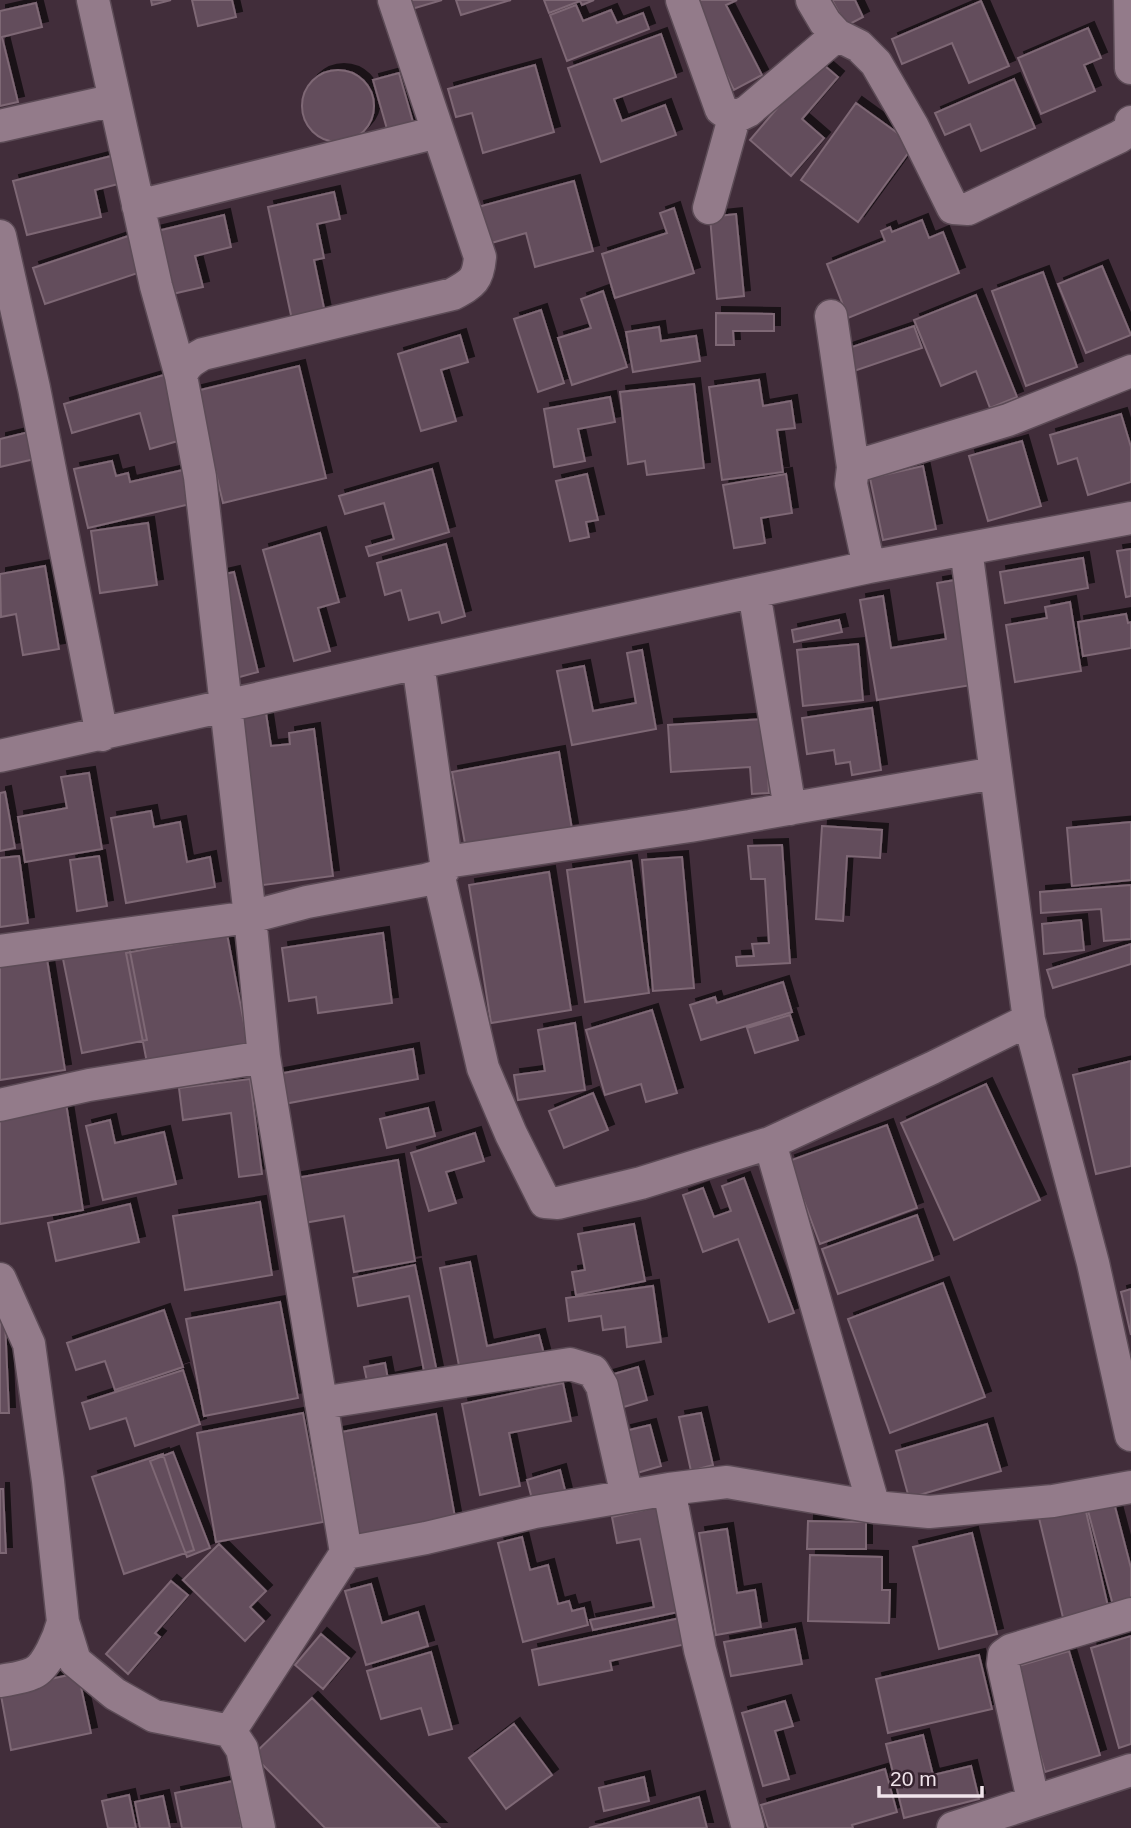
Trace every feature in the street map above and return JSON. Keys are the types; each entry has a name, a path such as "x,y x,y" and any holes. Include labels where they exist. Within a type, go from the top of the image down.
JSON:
{"street":[{"path":"93,0 156,286 181,376 200,477 264,1056 346,1553 230,1731"},
{"path":"181,376 190,360 203,354 453,294 470,284 479,274 480,257 394,0"},
{"path":"682,0 721,109 734,118"},
{"path":"813,0 825,22 837,35 859,46 876,63 913,128 953,208 968,209 1119,137 1130,130 1131,122"},
{"path":"1130,0 1131,68"},
{"path":"709,208 734,118 748,111 837,35"},
{"path":"0,126 115,100"},
{"path":"138,206 438,132"},
{"path":"0,236 34,388 102,735"},
{"path":"831,316 853,467 851,484 869,567"},
{"path":"853,467 1008,420 1131,371"},
{"path":"0,756 869,567 1131,519"},
{"path":"966,549 1029,1020 1093,1263 1131,1435"},
{"path":"754,592 790,809"},
{"path":"418,663 442,870 483,1068 545,1202 558,1203 640,1183 770,1143 1029,1020"},
{"path":"0,951 250,917 442,870 995,772"},
{"path":"0,1105 89,1085 264,1056"},
{"path":"770,1143 874,1507"},
{"path":"0,1279 29,1344 48,1481 63,1622 75,1661 115,1694 154,1716 230,1731 242,1749 259,1828"},
{"path":"321,1404 570,1364 582,1367 593,1371 602,1386 627,1496"},
{"path":"346,1553 426,1538 535,1512 727,1482 874,1507 929,1512 1053,1501 1131,1486"},
{"path":"669,1489 700,1650 748,1828"},
{"path":"1034,1800 1003,1664 1004,1656 1011,1650 1131,1615"},
{"path":"0,1681 35,1673 50,1654 60,1635 63,1622"},
{"path":"953,1828 1131,1770"}],"building":[{"path":"151,0 171,0 152,5"},
{"path":"192,0 232,0 236,17 198,26"},
{"path":"402,0 442,0 405,11"},
{"path":"456,0 511,0 461,15"},
{"path":"544,0 594,0 582,5 580,1 549,13"},
{"path":"689,0 737,0 726,5 762,75 734,90"},
{"path":"832,0 855,0 863,17 846,26"},
{"path":"981,1 1009,66 969,83 952,43 902,64 892,39"},
{"path":"36,3 42,27 2,37 18,102 0,106 0,11"},
{"path":"576,5 583,21 611,10 617,23 643,13 649,29 567,61 550,15"},
{"path":"1088,28 1101,58 1084,65 1095,91 1041,114 1018,58"},
{"path":"661,34 676,77 614,99 622,121 665,105 676,135 601,162 568,68"},
{"path":"818,60 838,77 802,119 824,138 791,176 750,140"},
{"path":"535,65 554,132 483,153 472,113 456,117 448,89"},
{"path":"338,70 352,73 364,80 371,92 374,106 371,120 364,132 352,139 338,142 324,139 312,132 305,120 302,106 305,92 312,80 324,73"},
{"path":"399,73 415,129 389,136 373,80"},
{"path":"1014,79 1035,128 981,151 970,124 945,135 935,113"},
{"path":"856,103 914,145 858,222 801,180"},
{"path":"115,155 122,183 95,190 101,217 27,235 13,181"},
{"path":"574,181 593,251 535,267 526,233 488,244 478,207"},
{"path":"334,192 340,219 317,224 324,258 314,260 325,313 292,320 268,207"},
{"path":"674,208 694,273 615,298 602,254 667,233 660,213"},
{"path":"736,214 744,296 717,299 710,217"},
{"path":"224,215 231,247 195,256 203,287 168,295 153,232"},
{"path":"922,220 929,238 943,232 959,273 848,318 827,264 885,241 881,231 890,227 892,232"},
{"path":"134,234 147,270 45,304 33,268"},
{"path":"1102,266 1131,335 1086,353 1058,284"},
{"path":"1043,272 1077,367 1026,386 992,291"},
{"path":"603,291 627,367 572,385 558,338 591,328 581,299"},
{"path":"976,295 1017,397 990,408 976,371 941,386 914,320"},
{"path":"541,310 564,383 538,392 514,319"},
{"path":"716,313 774,314 774,331 733,331 734,345 716,345"},
{"path":"914,326 922,348 848,373 840,351"},
{"path":"659,327 661,341 696,336 700,361 633,372 626,332"},
{"path":"460,335 468,362 441,370 456,421 421,431 398,354"},
{"path":"299,366 326,478 223,503 196,391"},
{"path":"174,372 192,437 150,449 140,413 72,433 64,404"},
{"path":"759,380 763,406 791,401 795,428 777,430 783,472 722,480 709,387"},
{"path":"694,384 704,468 647,475 645,461 628,464 620,392"},
{"path":"610,397 615,422 578,429 585,461 554,467 544,409"},
{"path":"1121,414 1131,447 1131,482 1088,495 1077,458 1058,464 1050,435"},
{"path":"33,431 39,458 0,467 0,439"},
{"path":"1022,441 1041,506 988,521 969,456"},
{"path":"112,461 116,476 128,473 130,482 196,467 203,501 88,528 74,469"},
{"path":"923,466 936,529 883,540 870,478"},
{"path":"432,469 449,532 369,556 366,547 394,539 384,503 345,514 339,496"},
{"path":"587,474 598,520 586,522 589,537 570,541 556,481"},
{"path":"786,474 792,513 761,518 765,543 734,548 723,485"},
{"path":"148,523 157,585 100,593 91,531"},
{"path":"320,533 339,602 318,608 330,651 294,661 263,550"},
{"path":"446,544 465,616 442,623 439,612 409,620 401,590 385,595 377,563"},
{"path":"1131,549 1131,596 1126,597 1117,551"},
{"path":"1083,558 1088,588 1005,603 1000,572"},
{"path":"45,566 59,649 23,655 16,614 1,617 0,574"},
{"path":"234,572 258,672 236,678 212,577"},
{"path":"961,579 978,684 877,700 860,600 883,596 891,648 946,639 937,583"},
{"path":"1070,602 1081,671 1015,682 1006,625 1047,618 1045,607"},
{"path":"1126,614 1128,623 1131,622 1131,648 1083,656 1078,622"},
{"path":"839,620 842,632 794,642 792,630"},
{"path":"858,644 863,700 803,706 797,650"},
{"path":"642,650 656,729 572,745 557,671 584,666 593,711 636,703 627,653"},
{"path":"872,708 881,770 852,775 850,762 836,764 834,750 807,754 802,718"},
{"path":"266,713 271,746 290,744 289,733 314,729 333,876 256,886 234,717"},
{"path":"765,719 769,793 752,794 750,767 671,772 668,725"},
{"path":"559,752 572,829 466,849 452,772"},
{"path":"89,773 102,849 25,862 18,817 67,808 61,777"},
{"path":"5,792 15,848 0,851 0,793"},
{"path":"151,811 154,827 180,822 187,862 210,857 215,887 126,903 111,818"},
{"path":"1131,822 1131,880 1072,886 1067,828"},
{"path":"822,826 882,830 880,858 847,856 843,921 816,919"},
{"path":"782,845 790,963 737,966 736,957 754,956 752,944 769,943 765,879 751,879 748,846"},
{"path":"19,856 28,923 0,927 0,858"},
{"path":"99,856 107,906 77,911 70,860"},
{"path":"682,857 694,988 653,991 642,860"},
{"path":"631,861 649,993 585,1002 567,870"},
{"path":"549,872 571,1010 491,1023 469,885"},
{"path":"1131,885 1131,939 1104,941 1101,909 1041,913 1040,892"},
{"path":"1081,920 1084,950 1044,954 1042,924"},
{"path":"383,933 392,1003 318,1013 316,997 289,1001 282,948"},
{"path":"227,934 248,1044 147,1063 126,953"},
{"path":"127,936 147,1040 82,1053 61,949"},
{"path":"1131,944 1131,964 1053,988 1047,970"},
{"path":"46,953 65,1070 0,1080 0,960"},
{"path":"783,982 792,1012 701,1040 690,1005 715,997 717,1003"},
{"path":"652,1010 677,1093 646,1102 641,1084 605,1095 586,1030"},
{"path":"790,1015 798,1040 755,1053 747,1028"},
{"path":"575,1023 585,1090 518,1100 514,1075 545,1071 538,1030"},
{"path":"413,1049 418,1079 284,1104 278,1074"},
{"path":"1131,1061 1131,1166 1096,1174 1073,1075"},
{"path":"250,1079 262,1174 239,1177 231,1113 183,1120 179,1088"},
{"path":"986,1084 1040,1200 954,1240 901,1123"},
{"path":"593,1093 608,1130 564,1148 549,1111"},
{"path":"65,1097 83,1210 0,1224 0,1107"},
{"path":"428,1108 435,1136 387,1148 380,1119"},
{"path":"110,1120 115,1143 164,1132 176,1184 103,1200 86,1126"},
{"path":"887,1125 917,1208 820,1244 789,1161"},
{"path":"475,1133 484,1161 446,1172 456,1203 429,1211 411,1153"},
{"path":"398,1160 415,1261 354,1272 344,1216 304,1223 296,1178"},
{"path":"744,1178 794,1313 769,1322 738,1239 703,1252 683,1195 703,1188 714,1217 731,1211 722,1186"},
{"path":"260,1202 272,1275 185,1290 173,1216"},
{"path":"130,1204 139,1242 56,1261 48,1223"},
{"path":"917,1215 933,1260 838,1294 822,1249"},
{"path":"634,1224 645,1281 576,1295 572,1272 585,1270 578,1234"},
{"path":"470,1262 487,1346 539,1335 545,1358 461,1376 440,1268"},
{"path":"415,1265 438,1377 369,1391 364,1367 385,1363 388,1379 424,1371 409,1296 358,1306 353,1278"},
{"path":"943,1283 985,1397 890,1433 848,1319"},
{"path":"653,1286 661,1342 627,1347 625,1327 603,1330 601,1316 569,1321 566,1298"},
{"path":"1131,1289 1131,1335 1121,1292"},
{"path":"280,1302 298,1398 204,1416 186,1319"},
{"path":"164,1310 183,1367 115,1390 105,1361 76,1370 67,1343"},
{"path":"0,1321 5,1321 9,1413 0,1413"},
{"path":"638,1367 647,1400 617,1409 607,1376"},
{"path":"183,1370 200,1424 135,1446 126,1418 90,1429 82,1403"},
{"path":"563,1383 571,1421 509,1433 520,1486 480,1495 462,1404"},
{"path":"303,1413 323,1522 216,1542 197,1433"},
{"path":"701,1413 713,1465 691,1471 679,1417"},
{"path":"436,1414 455,1517 351,1537 331,1434"},
{"path":"987,1424 1001,1471 909,1498 896,1451"},
{"path":"650,1425 661,1466 637,1473 625,1431"},
{"path":"173,1452 210,1548 187,1557 150,1461"},
{"path":"163,1454 194,1550 124,1574 92,1477"},
{"path":"560,1470 566,1494 533,1503 527,1480"},
{"path":"0,1489 3,1489 6,1553 0,1553"},
{"path":"1113,1499 1131,1568 1131,1604 1114,1609 1087,1507"},
{"path":"661,1506 683,1611 593,1630 590,1620 654,1607 640,1539 617,1543 612,1517"},
{"path":"1085,1507 1110,1615 1065,1626 1039,1518"},
{"path":"808,1521 866,1522 866,1549 807,1549"},
{"path":"727,1529 737,1593 755,1590 761,1627 716,1635 699,1533"},
{"path":"972,1533 997,1634 939,1649 913,1547"},
{"path":"522,1537 530,1570 548,1565 558,1604 569,1601 572,1611 584,1608 588,1625 523,1642 498,1543"},
{"path":"219,1544 266,1591 250,1607 264,1621 245,1641 183,1580"},
{"path":"810,1555 882,1557 882,1590 890,1590 889,1623 808,1621"},
{"path":"171,1581 188,1595 155,1633 160,1637 128,1674 106,1654"},
{"path":"371,1584 382,1623 418,1612 428,1646 366,1665 345,1591"},
{"path":"680,1618 686,1644 610,1661 612,1670 539,1685 532,1650"},
{"path":"795,1629 802,1664 731,1676 724,1642"},
{"path":"321,1634 349,1658 323,1689 295,1665"},
{"path":"1131,1636 1131,1744 1119,1748 1091,1648"},
{"path":"1069,1651 1100,1755 1045,1772 1015,1667"},
{"path":"431,1652 452,1729 429,1735 421,1708 381,1719 367,1671"},
{"path":"979,1655 992,1709 888,1733 876,1679"},
{"path":"78,1673 91,1733 11,1750 0,1690"},
{"path":"312,1698 440,1828 325,1828 253,1755"},
{"path":"785,1701 793,1726 775,1731 789,1779 763,1786 742,1713"},
{"path":"514,1724 552,1775 506,1809 469,1758"},
{"path":"923,1735 933,1775 971,1766 979,1799 904,1818 886,1744"},
{"path":"885,1769 897,1812 852,1825 853,1828 768,1828 761,1805"},
{"path":"644,1777 649,1801 604,1811 599,1788"},
{"path":"233,1781 242,1828 182,1828 175,1793"},
{"path":"129,1795 136,1828 108,1828 102,1801"},
{"path":"163,1796 170,1828 140,1828 135,1802"},
{"path":"699,1797 707,1828 589,1828"}]}
